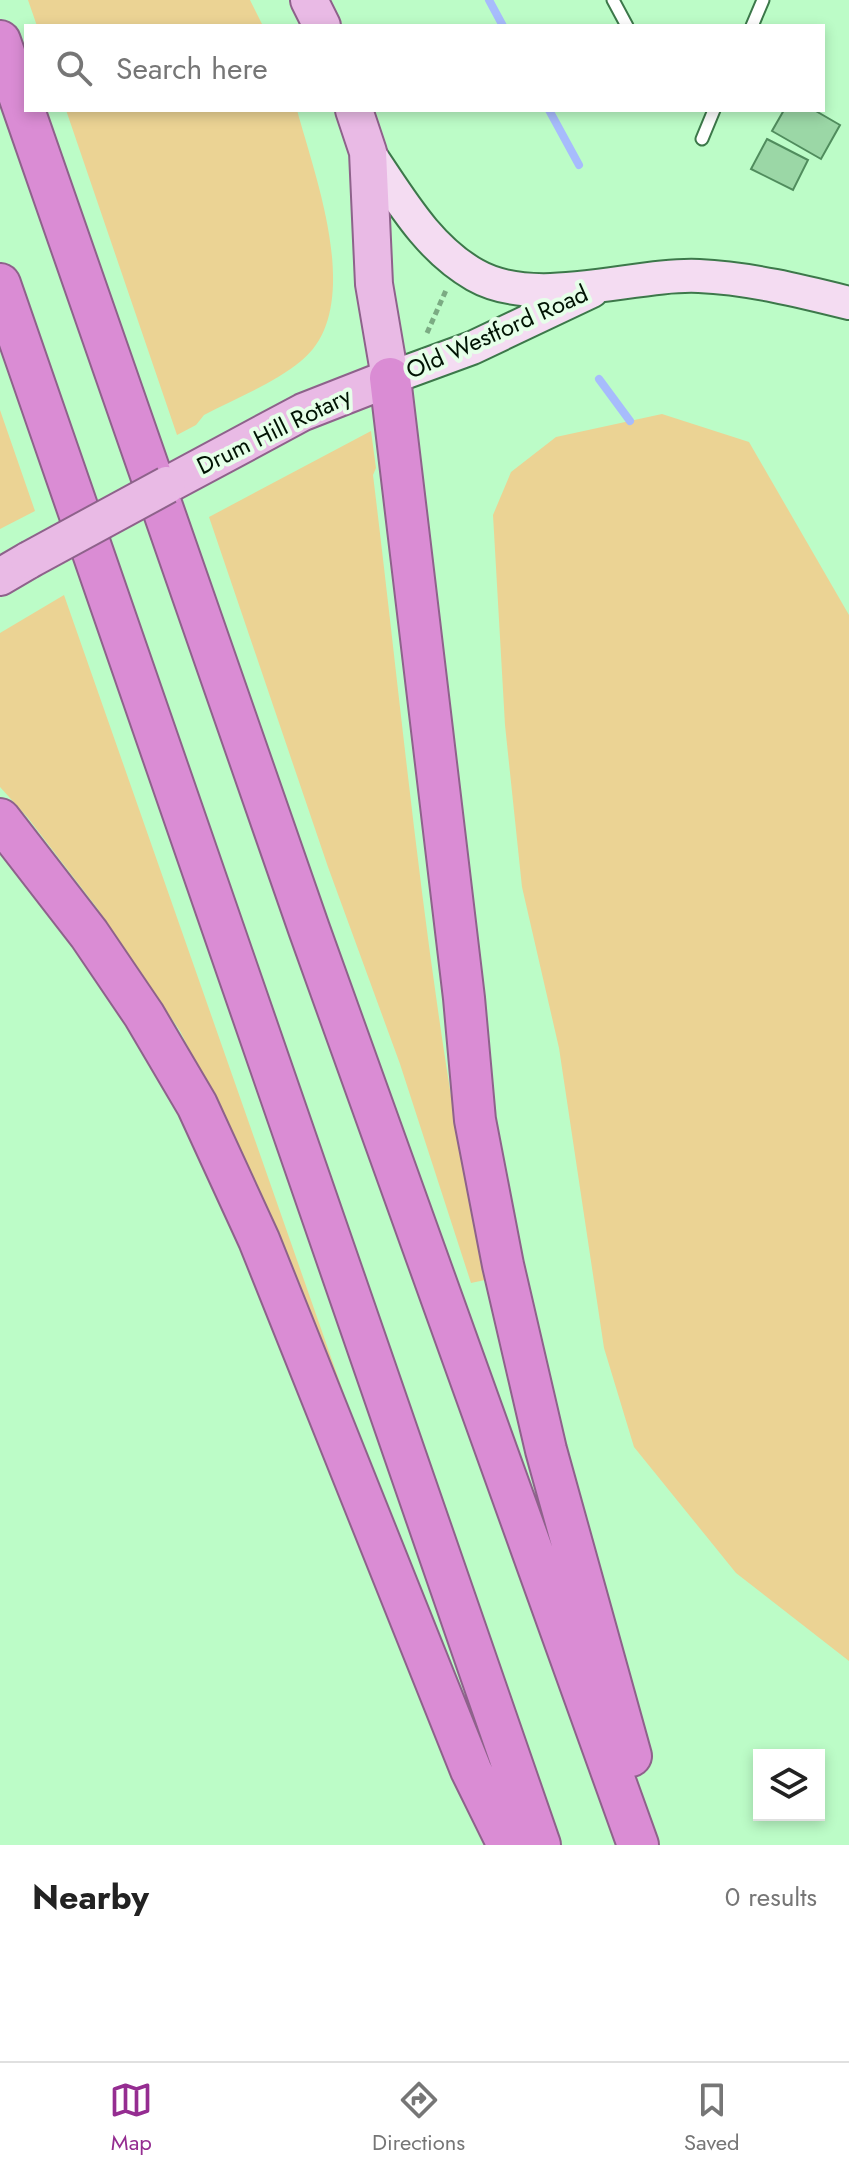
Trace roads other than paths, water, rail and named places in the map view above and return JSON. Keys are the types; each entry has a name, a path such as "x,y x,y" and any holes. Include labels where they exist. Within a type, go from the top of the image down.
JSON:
{"highway":[{"path":"0,41 24,110"},
{"path":"25,112 309,929 638,1845"},
{"path":"0,284 540,1845"},
{"path":"390,378 462,983 475,1120 503,1265 546,1450 654,1845"},
{"path":"0,819 89,934 144,1015 197,1105 259,1240 471,1770 508,1845"}],"main road":[{"path":"309,0 323,24"},
{"path":"324,24 326,0"},
{"path":"355,112 368,152 374,284 390,378"},
{"name":"Old Westford Road","path":"368,152 436,246 476,276 499,285 544,289 698,276 849,303"},
{"name":"Old Westford Road","path":"390,378 472,348 605,285"},
{"name":"Drum Hill Rotary","path":"8,571 303,412 390,378"}],"lane":[{"path":"613,0 626,24"},
{"path":"753,24 763,0"},
{"path":"702,139 712,115"}],"waterway":[{"path":"489,0 502,24"},
{"path":"550,112 579,165"},
{"path":"599,379 630,421"}]}
